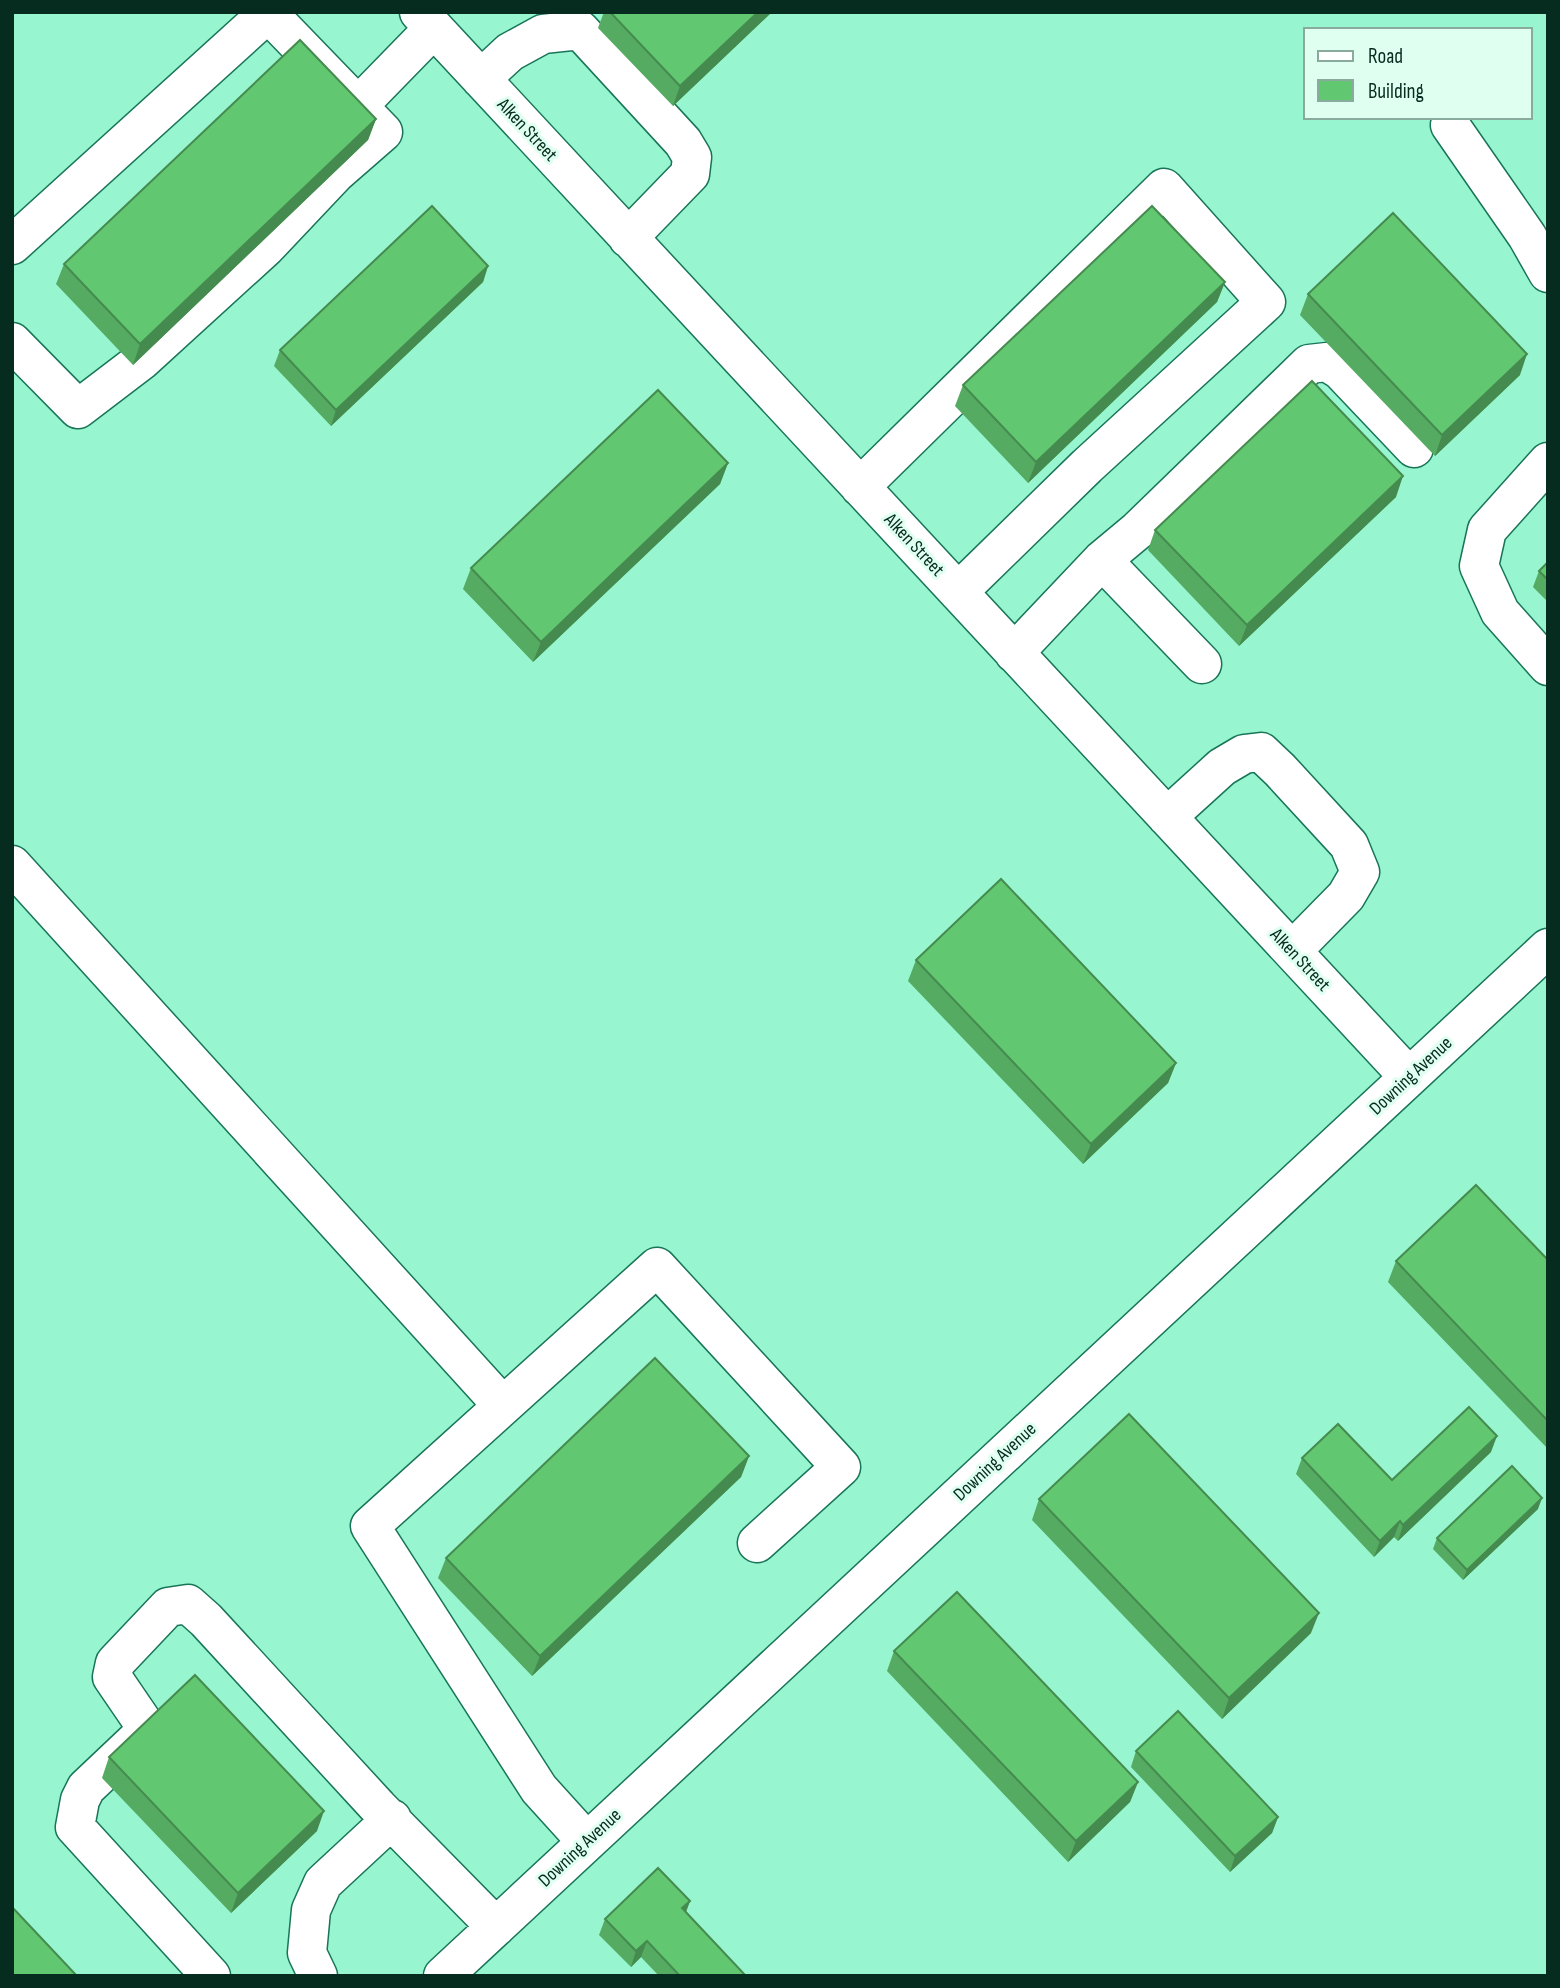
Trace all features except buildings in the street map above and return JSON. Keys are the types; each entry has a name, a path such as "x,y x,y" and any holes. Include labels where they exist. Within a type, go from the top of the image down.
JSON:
{"street":[{"path":"12,245 268,13 383,132 336,173 266,247 150,352 78,410 12,342"},
{"path":"357,107 426,20"},
{"name":"Alken Street","path":"426,20 1409,1077"},
{"path":"481,79 510,52 543,34 580,30 683,142 692,157 690,174 628,238"},
{"path":"1450,125 1527,236 1548,273"},
{"path":"860,487 1164,188 1266,302 1087,466 958,592"},
{"path":"1014,653 1102,560 1138,530 1309,364 1327,362 1340,370 1414,448"},
{"path":"1548,463 1487,530 1479,566 1500,612 1548,666"},
{"path":"1102,560 1202,664"},
{"path":"1167,817 1222,767 1244,754 1261,752 1280,770 1349,845 1360,872 1346,896 1292,951"},
{"path":"12,866 503,1406"},
{"name":"Downing Avenue","path":"443,1976 1548,948"},
{"path":"587,1842 539,1789 370,1526 657,1267 841,1468 757,1543"},
{"path":"211,1976 75,1827 80,1800 86,1788 142,1735 142,1721 113,1676 115,1663 168,1607 188,1604 206,1620 378,1807 496,1927"},
{"path":"318,1976 307,1953 311,1910 323,1883 392,1819"}],"shaded area":[{"path":"12,12 1548,12 1548,1976 12,1976"}]}
